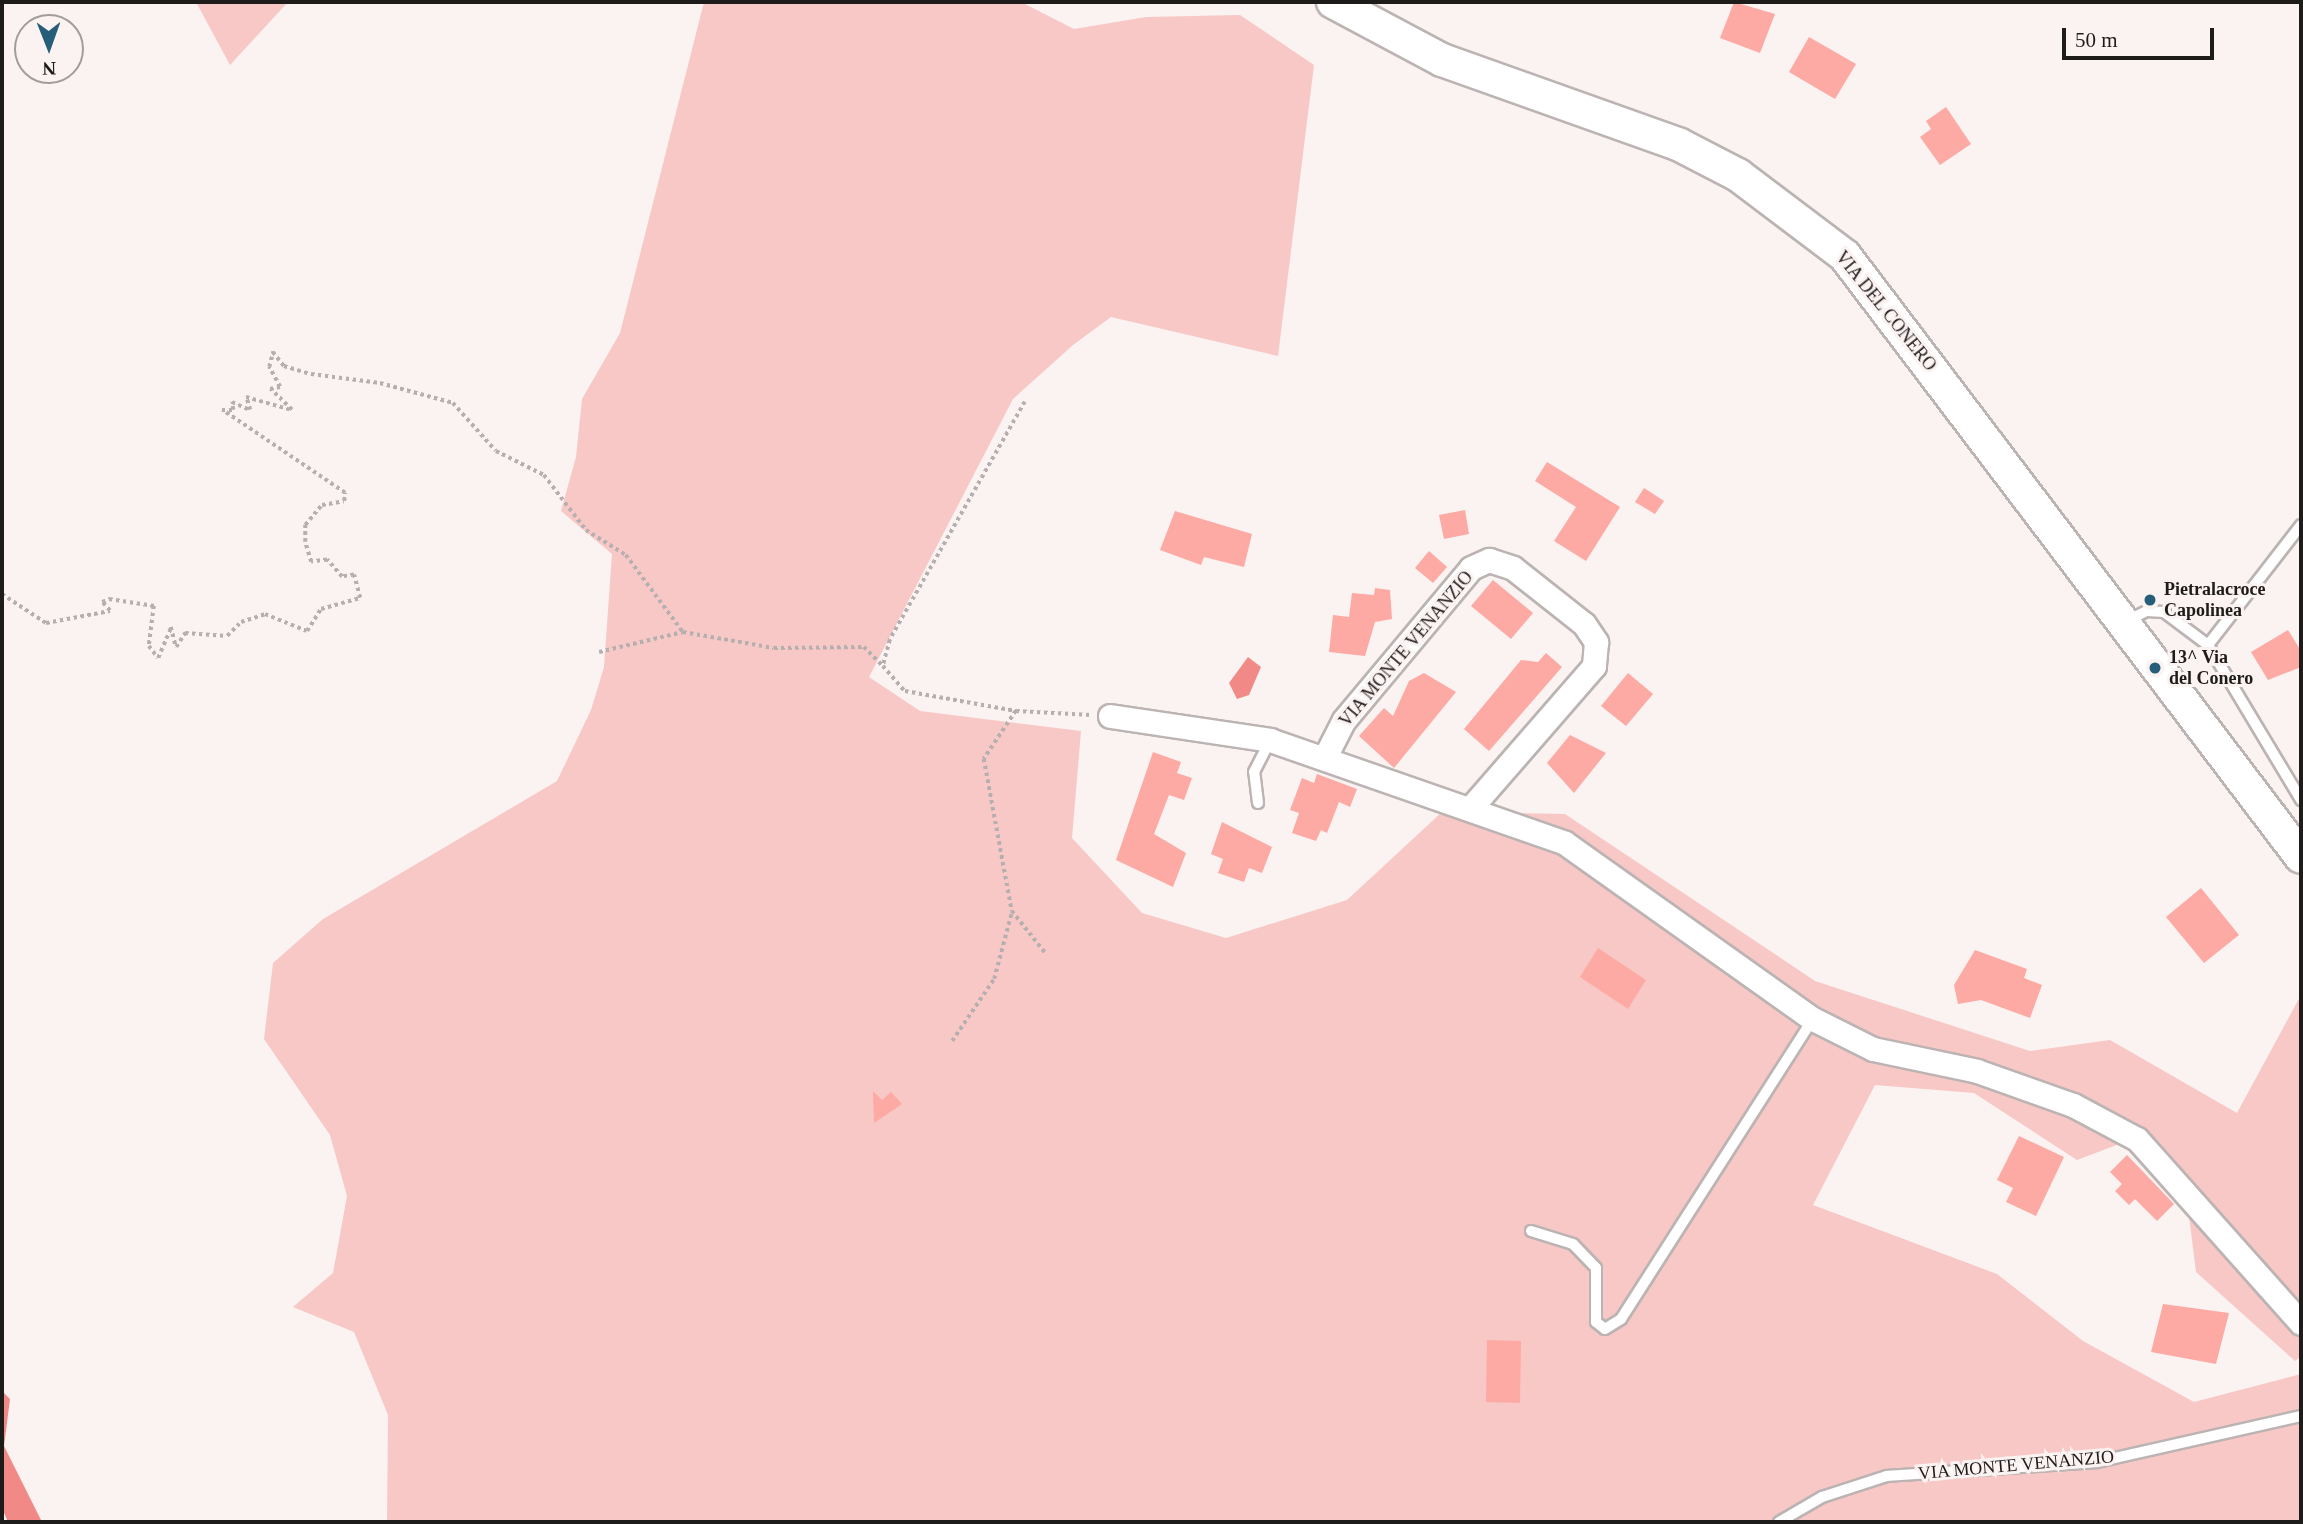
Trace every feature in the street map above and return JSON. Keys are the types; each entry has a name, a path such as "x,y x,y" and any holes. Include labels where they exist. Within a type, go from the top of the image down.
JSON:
{"main road":[{"name":"VIA DEL CONERO","path":"1333,2 1442,60 1678,144 1794,212 1845,256 1887,306 2301,857"}],"street":[{"name":"VIA MONTE VENANZIO","path":"1326,755 1344,720 1471,568 1489,560 1513,568 1584,624 1596,642 1594,666 1473,805"},
{"path":"1110,716 1270,740 1326,755 1473,805 1565,843 1813,1019 1872,1049 1977,1071 2073,1105 2137,1139 2301,1323"}],"lane":[{"path":"2208,645 2301,525"},
{"path":"2125,622 2147,611 2164,612 2208,645 2301,800"},
{"path":"1258,803 1254,772 1270,740"},
{"path":"1531,1231 1573,1244 1596,1268 1596,1322 1605,1329 1621,1319 1813,1019"},
{"name":"VIA MONTE VENANZIO","path":"1779,1522 1822,1497 1887,1476 2097,1462 2301,1416"}],"path":[{"path":"2,594 46,623 110,611 102,602 109,599 154,606 149,646 158,658 171,627 176,647 185,633 227,636 241,622 265,614 307,631 321,609 360,598 354,575 342,577 327,560 311,562 305,542 305,525 322,505 344,501 345,493 222,410 233,410 232,402 250,410 246,397 292,410 270,389 279,387 269,367 273,352 284,366 311,374 380,383 453,403 505,458 544,475 586,530 626,555 683,632"},
{"path":"883,666 890,640 1025,402"},
{"path":"599,652 683,632 774,648 864,647 905,691 1016,711 1110,716"},
{"path":"952,1041 995,979 1012,911 984,759 1016,711"},
{"path":"1012,911 1047,955"}],"shaded area":[{"path":"196,2 288,2 230,65"},
{"path":"704,2 1021,2 1074,29 1146,17 1240,15 1314,65 1278,356 1111,317 1073,345 1013,399 869,677 920,711 1081,731 1072,838 1142,913 1226,938 1347,900 1442,812 1565,814 1815,981 2030,1051 2110,1040 2237,1113 2301,995 2301,1356 2295,1361 2196,1272 2189,1216 2122,1143 2077,1160 1974,1093 1875,1085 1813,1205 1997,1274 2083,1341 2194,1402 2301,1374 2301,1522 387,1522 388,1415 354,1332 293,1307 333,1273 347,1196 330,1135 264,1039 273,963 323,919 557,781 591,710 604,667 612,554 561,511 576,457 582,399 620,333"},
{"path":"1248,657 1261,667 1249,695 1237,699 1229,683"},
{"path":"2,1391 10,1399 4,1446 42,1522 8,1522 2,1508"}],"building":[{"path":"1734,2 1775,14 1760,53 1720,38"},
{"path":"1809,37 1856,64 1835,99 1789,72"},
{"path":"1946,107 1971,144 1940,165 1920,137 1931,129 1926,121"},
{"path":"1547,462 1620,507 1586,561 1554,541 1576,507 1535,481"},
{"path":"1644,488 1664,501 1655,514 1635,502"},
{"path":"1465,510 1469,534 1444,539 1439,515"},
{"path":"1175,511 1252,534 1244,567 1204,557 1201,565 1160,550"},
{"path":"1429,551 1447,567 1433,583 1415,568"},
{"path":"1493,580 1533,613 1511,639 1471,606"},
{"path":"1375,588 1390,590 1392,619 1375,622 1365,656 1329,652 1333,615 1349,617 1352,593 1374,595"},
{"path":"2288,630 2301,651 2301,667 2268,680 2251,652"},
{"path":"1546,653 1562,667 1489,751 1464,729 1521,660 1538,662"},
{"path":"1424,673 1456,692 1394,768 1359,736 1384,708 1393,716 1409,681"},
{"path":"1628,673 1653,694 1626,726 1601,706"},
{"path":"1570,735 1606,753 1574,793 1547,763"},
{"path":"1153,752 1181,762 1177,773 1192,778 1184,800 1169,795 1154,834 1186,853 1173,887 1116,860"},
{"path":"1317,774 1357,789 1350,807 1339,802 1327,833 1321,830 1316,841 1292,833 1299,813 1290,810 1302,778 1314,783"},
{"path":"1222,822 1272,847 1262,873 1249,868 1244,882 1218,873 1223,859 1211,854"},
{"path":"2201,888 2239,935 2204,963 2166,917"},
{"path":"1598,948 1646,980 1628,1009 1580,977"},
{"path":"1975,950 2027,969 2024,978 2042,985 2030,1018 1981,1000 1958,1004 1954,985"},
{"path":"873,1091 882,1100 891,1092 902,1104 874,1123"},
{"path":"2019,1136 2064,1157 2036,1216 2006,1202 2013,1188 1997,1180"},
{"path":"2127,1155 2174,1204 2157,1221 2135,1199 2129,1205 2115,1191 2122,1184 2110,1172"},
{"path":"2163,1304 2229,1313 2216,1364 2151,1352"},
{"path":"1487,1340 1521,1341 1520,1403 1486,1402"}],"place":[{"name":"Pietralacroce Capolinea","path":"2150,600"},
{"name":"13^ Via del Conero","path":"2155,668"}]}
